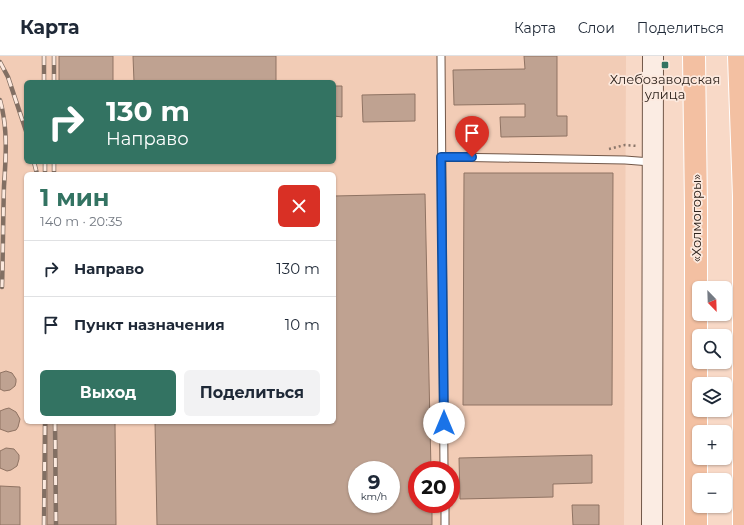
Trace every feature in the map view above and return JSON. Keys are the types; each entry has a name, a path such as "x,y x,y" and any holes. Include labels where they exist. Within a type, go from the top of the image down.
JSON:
{"highway":[{"name":"«Холмогоры»","path":"694,56 696,208 696,525"},
{"path":"739,56 744,196 744,525"}],"street":[{"path":"652,525 653,56"}],"lane":[{"path":"441,56 444,461"},
{"path":"441,157 625,160 653,162"},
{"path":"445,513 445,525"}],"path":[{"path":"606,149 638,146"}],"shaded area":[{"path":"0,56 626,56 624,525 0,525"}],"building":[{"path":"59,56 113,56 113,80 59,80"},
{"path":"133,56 276,56 276,80 134,80"},
{"path":"524,56 557,56 557,116 567,116 567,136 501,137 500,117 525,117 525,104 454,105 453,70 525,69"},
{"path":"336,86 342,86 342,117 336,116"},
{"path":"415,94 415,121 363,122 362,95"},
{"path":"464,173 613,173 612,405 463,405"},
{"path":"425,194 431,461 408,461 408,513 432,513 432,525 157,525 155,424 336,424 336,196"},
{"path":"6,371 12,373 16,379 16,382 15,386 10,390 4,391 0,389 0,373"},
{"path":"9,408 16,412 20,419 16,430 8,432 0,429 0,411"},
{"path":"47,424 115,424 116,525 47,525"},
{"path":"6,448 14,449 19,455 17,466 7,471 0,468 0,451"},
{"path":"592,455 592,483 553,484 553,497 460,499 459,458"},
{"path":"0,486 20,487 20,525 0,525"},
{"path":"572,505 599,505 599,525 573,525"}],"railway":[{"path":"44,56 44,80"},
{"path":"54,56 54,80"},
{"path":"0,62 8,77 24,125"},
{"path":"0,100 3,111 6,143 2,287"},
{"path":"34,164 36,172"},
{"path":"45,164 45,172"},
{"path":"54,164 54,172"},
{"path":"44,525 45,424"},
{"path":"55,424 56,525"}],"place":[{"name":"Хлебозаводская улица","path":"665,65"}],"route":[{"path":"444,423 441,157 472,157"}]}
